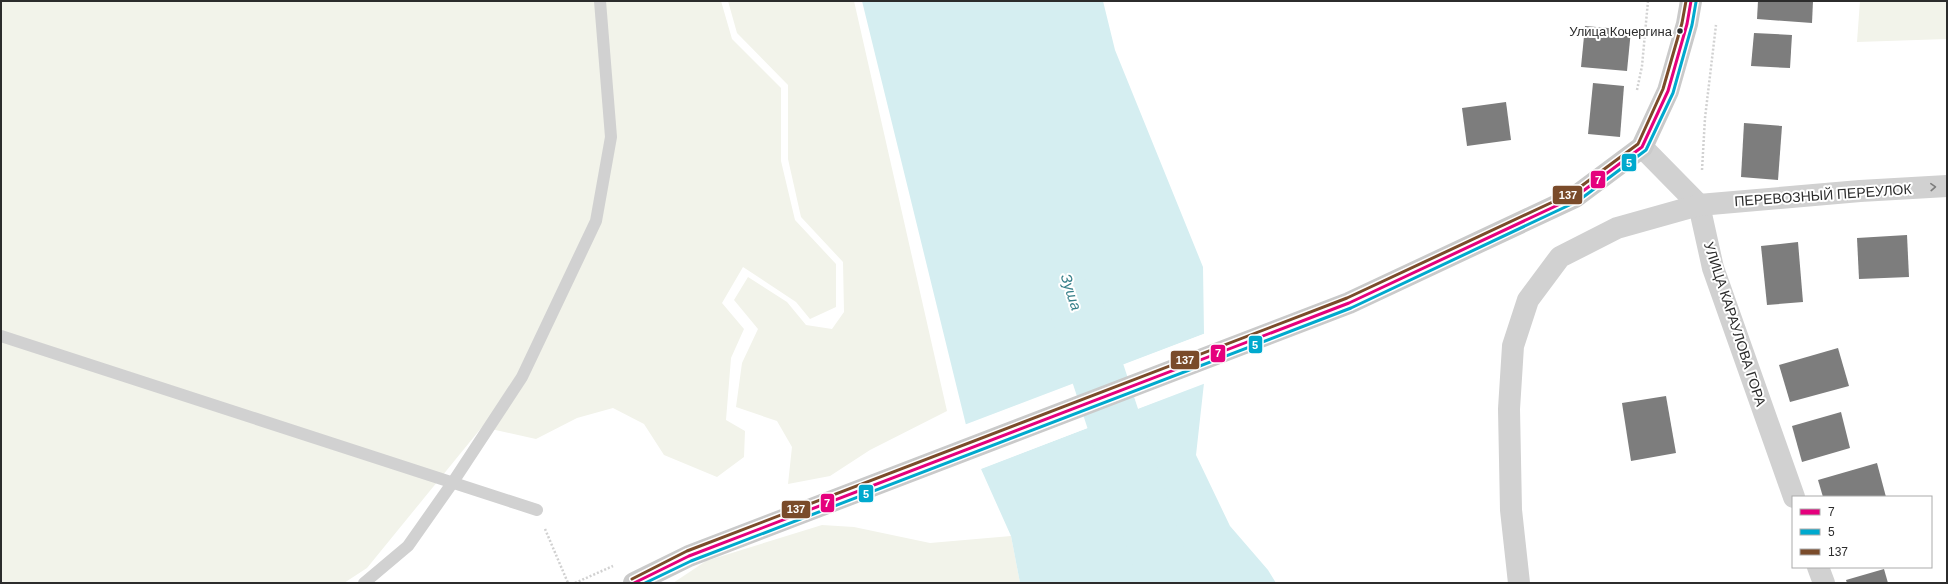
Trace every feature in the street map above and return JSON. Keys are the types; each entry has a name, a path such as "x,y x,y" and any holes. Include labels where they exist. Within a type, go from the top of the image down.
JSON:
{"main road":[{"path":"634,583 689,556 852,492 1349,303 1575,196 1642,147 1668,92 1687,24 1691,1"}],"street":[{"path":"1642,147 1699,205"},
{"name":"ПЕРЕВОЗНЫЙ ПЕРЕУЛОК","path":"1519,583 1511,510 1509,409 1513,346 1528,300 1560,257 1617,228 1699,205 1860,191 1947,186"},
{"name":"УЛИЦА КАРАУЛОВА ГОРА","path":"1699,205 1713,268 1794,496"},
{"path":"1818,568 1824,583"}],"lane":[{"path":"364,583 408,546 453,482 522,377 596,222 611,137 600,1"},
{"path":"1,336 538,510"}],"path":[{"path":"1636,94 1642,66 1648,1"},
{"path":"1699,205 1705,118 1716,24"},
{"path":"538,510 568,583"}],"shaded area":[{"path":"1,1 721,1 732,39 781,88 781,161 795,220 836,264 836,307 810,319 796,302 743,267 722,303 744,329 731,358 726,420 745,431 744,457 717,477 664,455 644,424 613,408 577,418 536,439 482,427 367,568 344,583 1,583"},
{"path":"728,1 854,1 947,411 870,450 830,476 788,484 792,447 777,421 736,407 742,363 758,329 734,300 748,277 787,302 806,325 832,329 844,312 843,262 801,217 788,159 788,85 737,33"},
{"path":"1860,1 1947,1 1947,39 1857,42"},
{"path":"822,525 854,527 930,543 1011,536 1020,583 673,583 706,561"}],"water":[{"path":"862,1 1103,1 1115,50 1203,267 1204,334 966,425"},
{"path":"1204,383 1196,455 1230,526 1268,570 1276,583 1020,583 1011,536 981,469"}],"pier":[{"path":"1206,333 1205,336 967,426 964,425"},
{"path":"1204,381 1206,383 980,469 981,467"}],"building":[{"path":"1758,1 1813,1 1812,23 1757,19"},
{"path":"1585,26 1631,30 1627,71 1581,67"},
{"path":"1754,33 1792,35 1790,68 1751,66"},
{"path":"1593,83 1624,86 1620,137 1588,134"},
{"path":"1506,102 1511,140 1467,146 1462,108"},
{"path":"1744,123 1782,126 1778,180 1741,177"},
{"path":"1907,235 1909,277 1859,279 1857,238"},
{"path":"1798,242 1803,302 1767,305 1761,246"},
{"path":"1838,348 1849,386 1790,402 1779,365"},
{"path":"1666,396 1676,453 1631,461 1622,403"},
{"path":"1841,412 1850,448 1802,462 1792,426"},
{"path":"1877,463 1886,496 1823,496 1818,480"},
{"path":"1884,569 1888,583 1847,583 1846,580"}],"waterway":[{"name":"Зуша","path":"1075,304 1167,583"}],"transit line":[{"name":"137","path":"632,579 687,551 1347,298 1572,193 1638,144 1663,89 1682,23 1686,1"},
{"name":"7","path":"634,583 689,556 1349,303 1575,197 1642,147 1668,91 1687,24 1691,1"},
{"name":"5","path":"645,583 691,561 1351,308 1578,201 1646,150 1673,93 1692,25 1696,2"}],"place":[{"name":"Улица Кочергина","path":"1680,31"}]}
